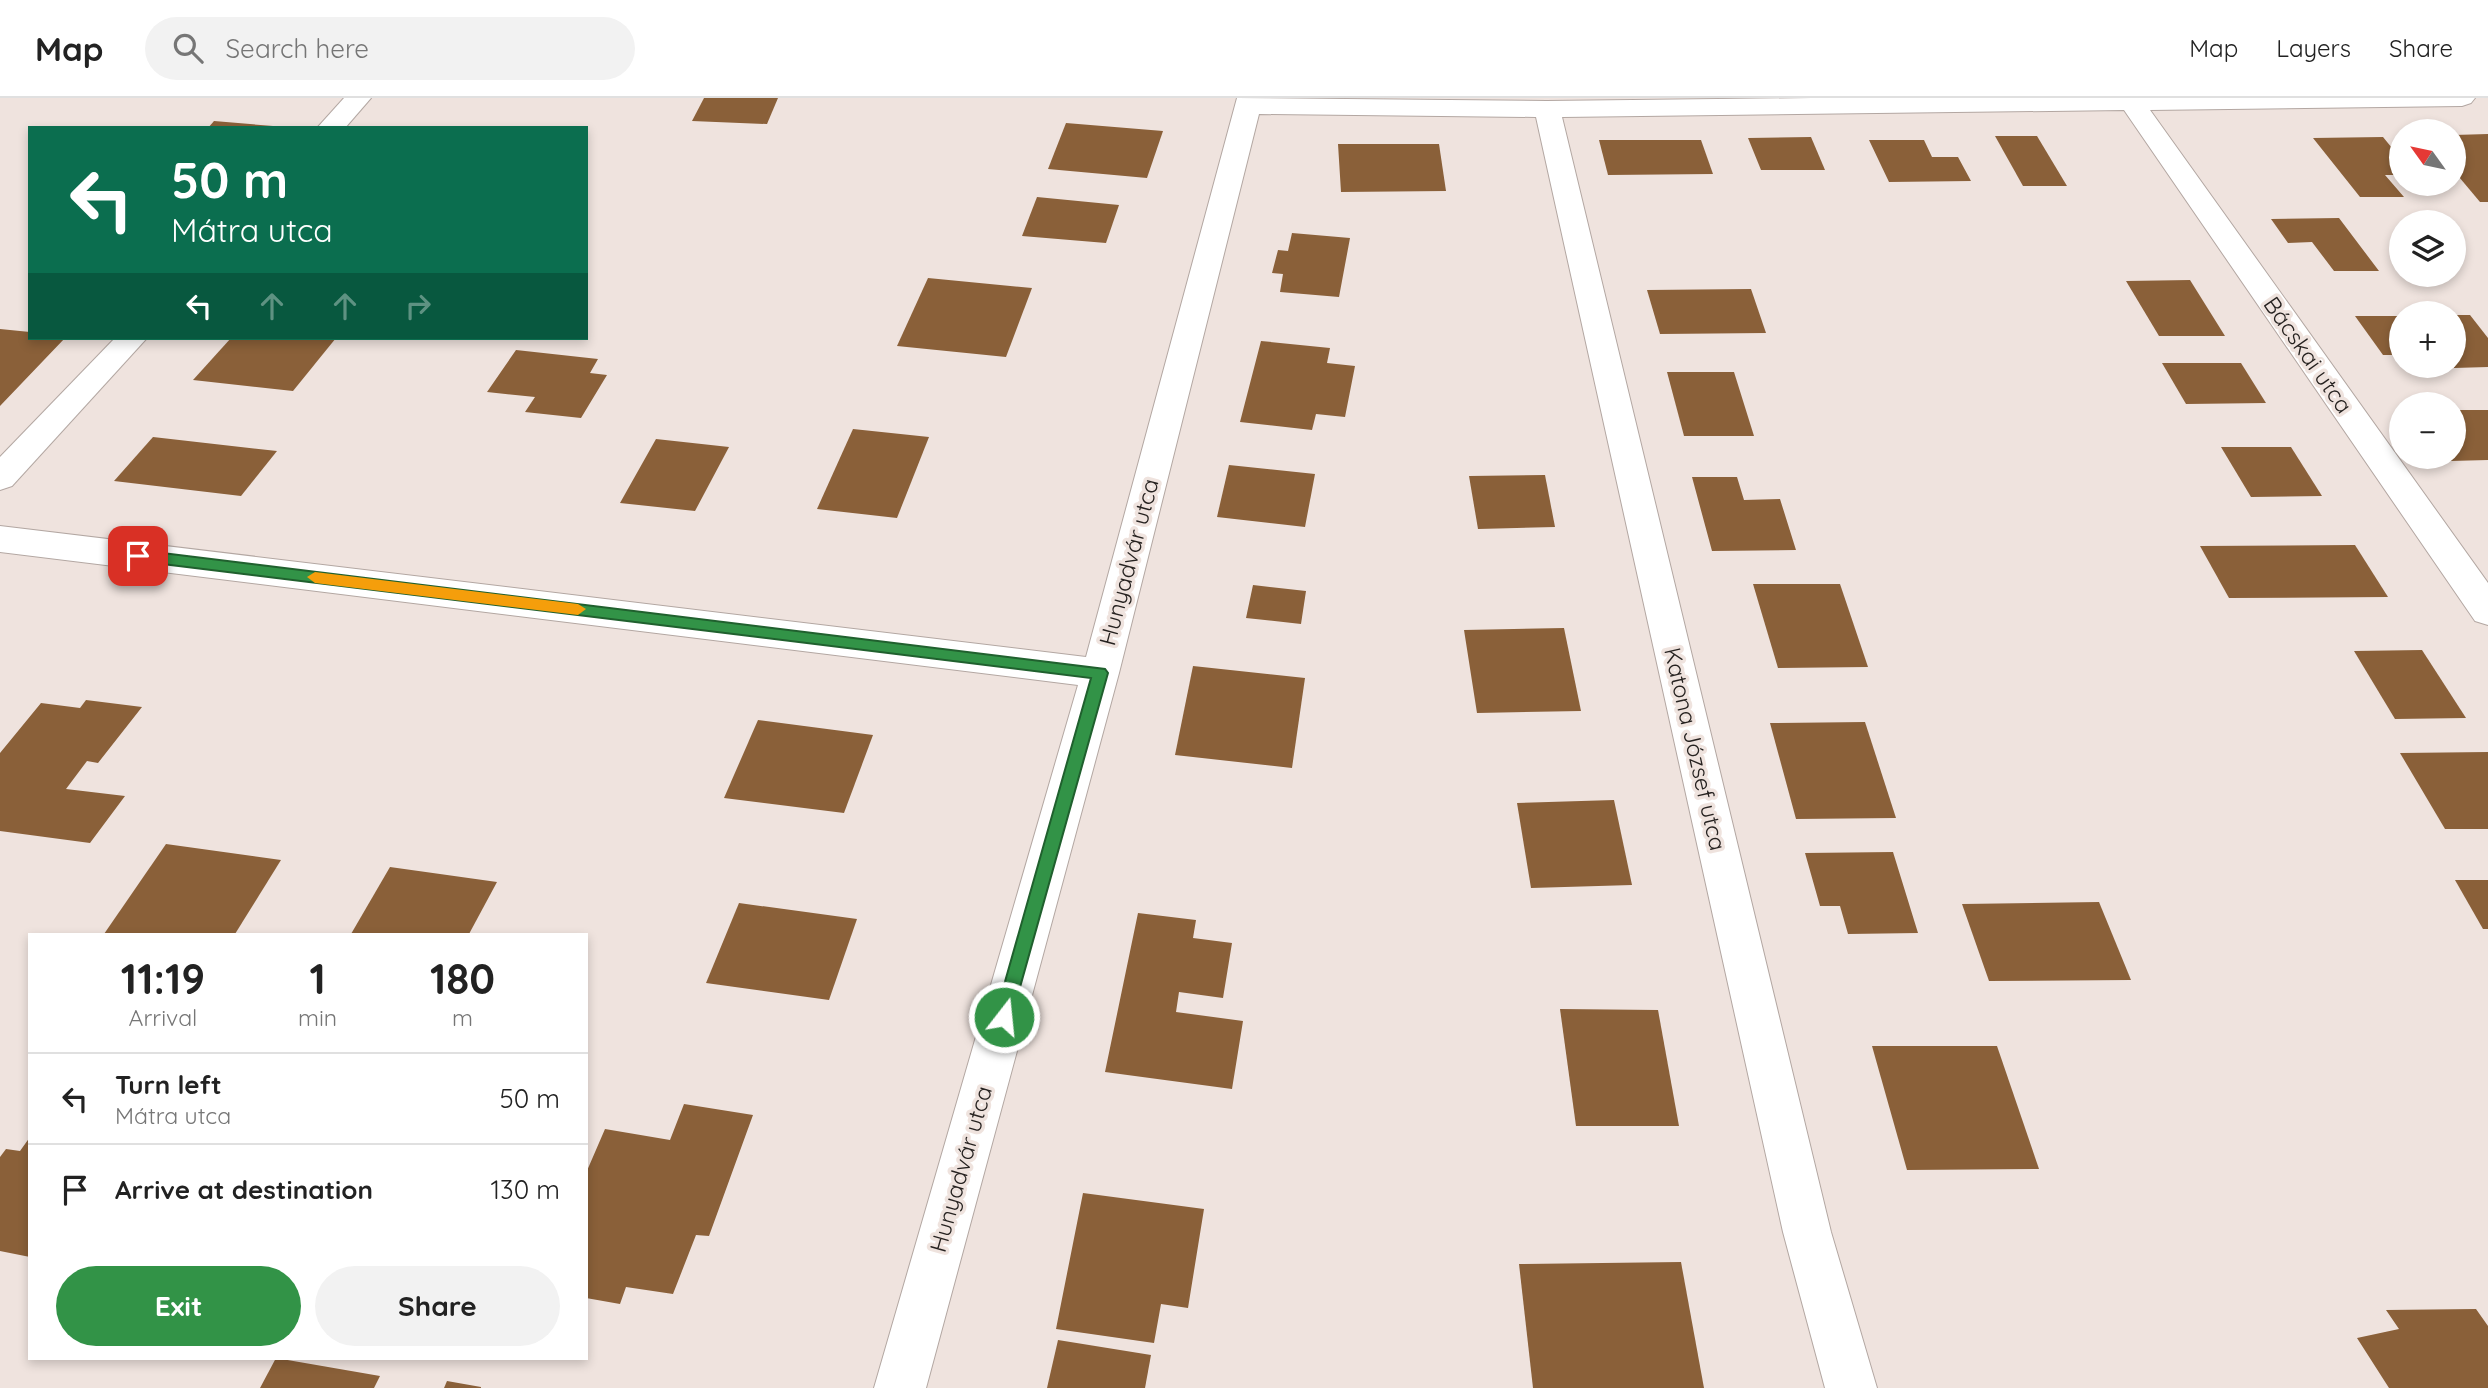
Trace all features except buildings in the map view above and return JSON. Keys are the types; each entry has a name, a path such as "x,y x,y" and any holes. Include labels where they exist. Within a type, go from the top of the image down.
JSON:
{"street":[{"path":"332,126 358,98"},
{"path":"1249,102 1547,109 2130,99 2462,98"},
{"name":"Bácskai utca","path":"2130,99 2488,611"},
{"name":"Hunyadvár utca","path":"900,1388 1100,673 1249,102"},
{"name":"Katona József utca","path":"1547,109 1807,1232 1851,1388"},
{"path":"0,478 130,340"},
{"path":"0,539 1100,673"}],"slow traffic":[{"path":"315,577 578,609"}],"route":[{"path":"138,556 1100,673 1004,1017"}]}
